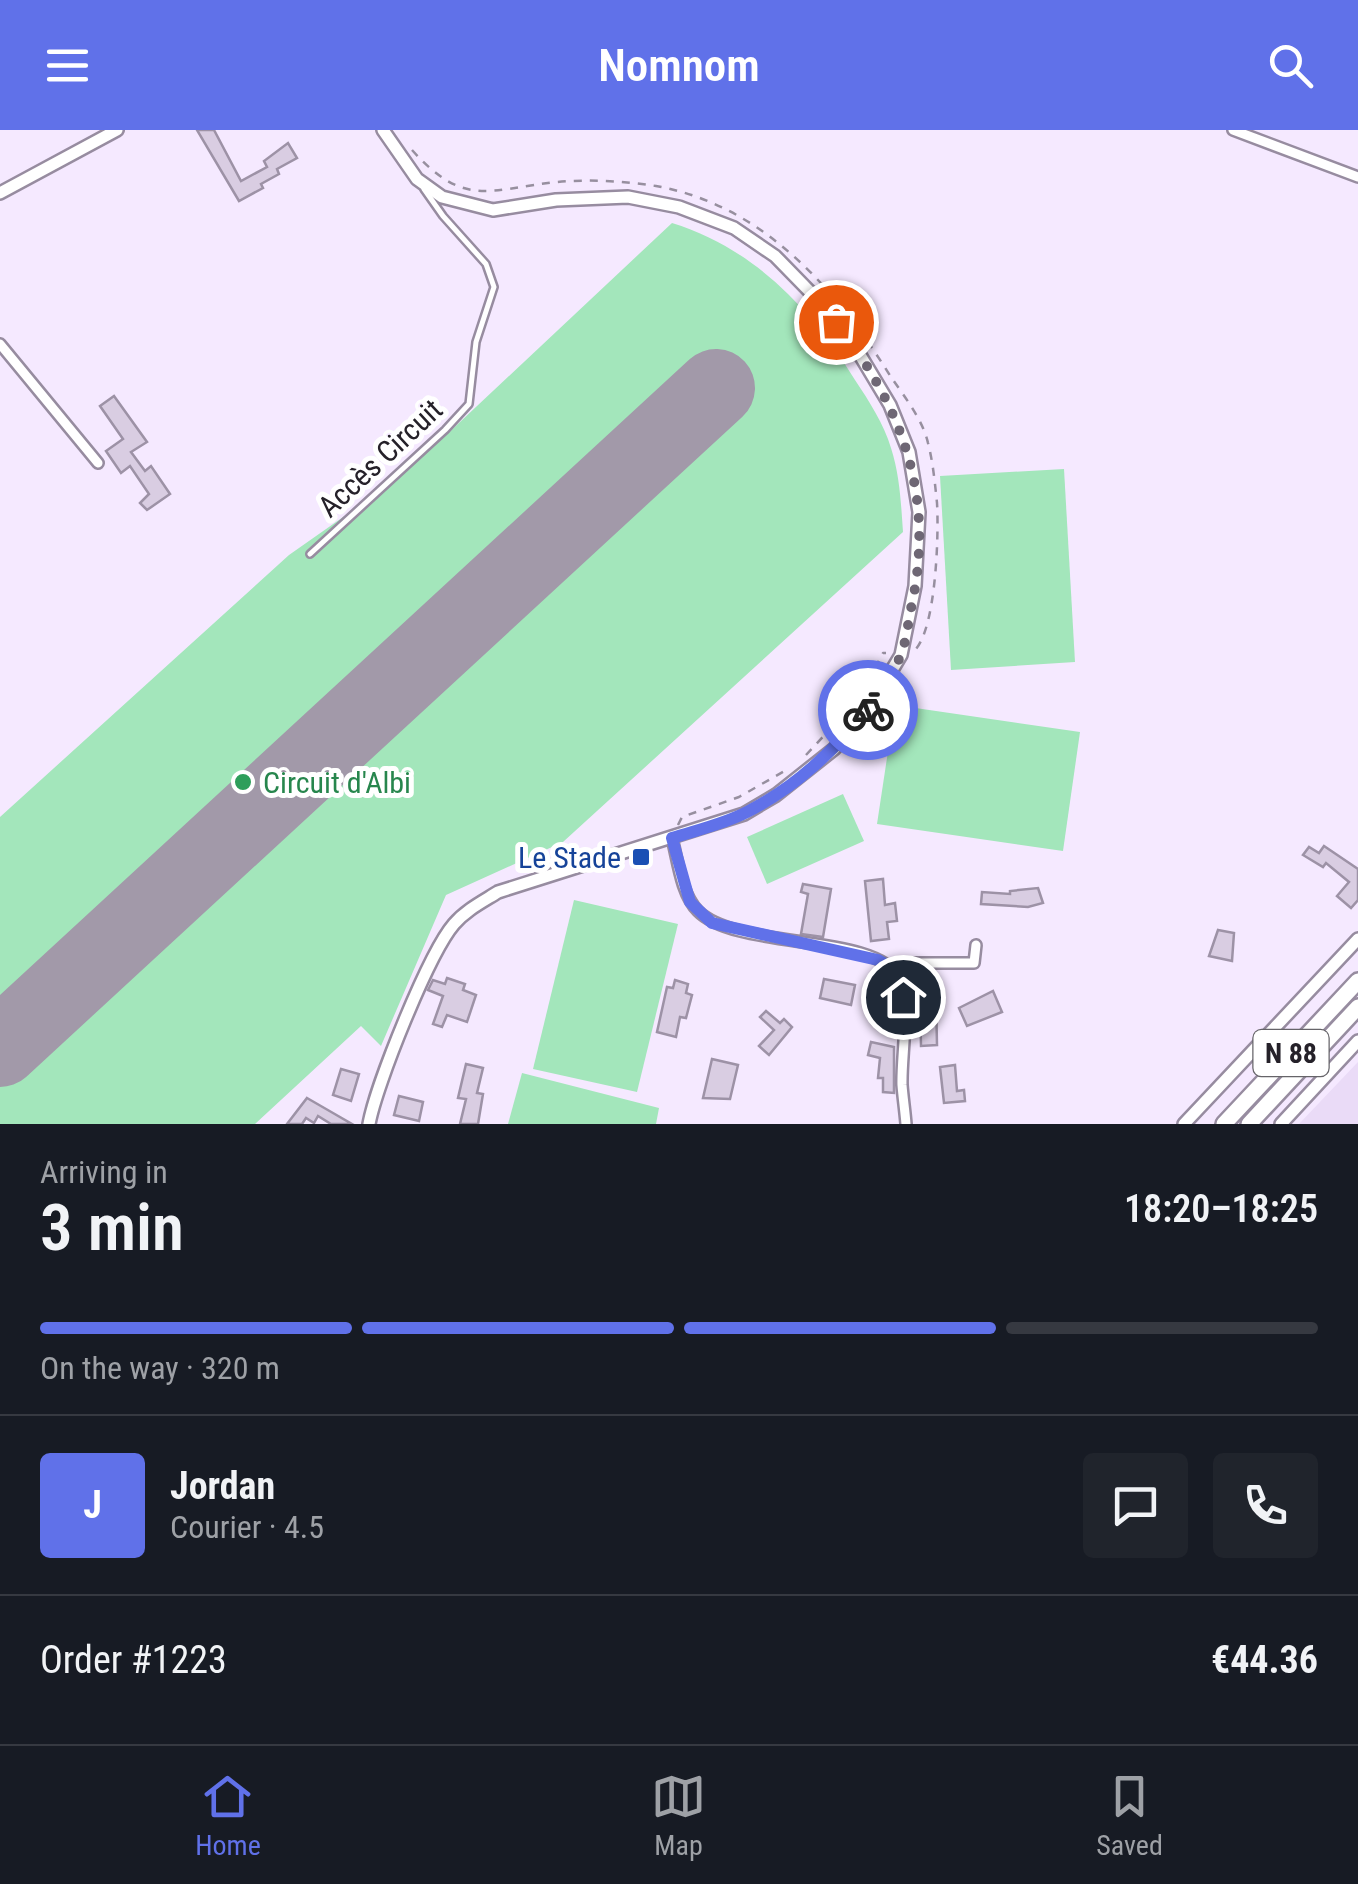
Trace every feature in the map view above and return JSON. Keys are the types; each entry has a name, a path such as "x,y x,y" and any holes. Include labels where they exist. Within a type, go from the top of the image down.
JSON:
{"highway":[{"name":"N 88","path":"1224,1124 1358,982"},
{"name":"N 88","path":"1249,1124 1358,1007"}],"street":[{"path":"0,193 117,130"},
{"path":"1233,130 1358,176"},
{"path":"368,1124 407,1020 442,940 456,921 498,892 744,814 803,776 834,749 868,710 902,652 916,586 919,512 909,452 890,405 854,345 817,299 774,256 734,228 679,207 628,197 556,200 493,210 442,197 416,179 386,134"},
{"path":"0,344 98,463"},
{"path":"676,837 693,900 712,923 848,951 891,967 974,963 976,945"},
{"path":"1184,1124 1358,939"},
{"path":"891,967 900,978 903,997 902,1088 906,1124"},
{"path":"1281,1124 1358,1041"}],"lane":[{"name":"Accès Circuit","path":"310,554 446,430 469,404 476,342 494,287 486,264 416,179"}],"path":[{"path":"386,134 397,134 424,164 451,184 494,193 558,182 623,182 699,197 740,216 782,244 865,336 928,440 937,508 933,588 925,634 917,650 883,654 859,698 806,756"},
{"path":"676,837 677,821 682,817 739,797 796,765"}],"shaded area":[{"path":"1358,1062 1358,1124 1299,1124"}],"green space":[{"path":"672,223 729,248 754,265 799,305 838,354 866,396 891,448 903,532 563,842 446,895 381,1046 361,1026 255,1124 0,1124 0,817 289,555 356,508 439,432 444,437","holes":["698,369 734,409 413,702 378,664"]},
{"path":"1064,469 1075,662 951,670 940,476"},
{"path":"895,705 1080,732 1063,851 877,824"},
{"path":"843,794 864,841 767,884 747,837"},
{"path":"574,900 678,924 637,1092 533,1069"},
{"path":"522,1073 659,1108 656,1124 508,1124"}],"building":[{"path":"197,130 214,130 241,181 267,167 264,161 288,143 297,158 277,169 279,174 261,184 263,188 239,201"},
{"path":"114,396 147,442 131,452 145,471 151,466 170,494 147,510 140,503 149,494 130,466 121,473 106,451 123,439 100,406"},
{"path":"1324,846 1358,869 1358,900 1351,908 1337,896 1349,882 1326,863 1323,867 1303,855 1309,847 1319,853"},
{"path":"883,879 885,905 895,903 897,921 887,922 889,939 871,941 865,881"},
{"path":"803,884 831,889 823,937 801,934 808,894 801,892"},
{"path":"1038,888 1043,903 1028,907 981,904 982,892 1010,894"},
{"path":"1218,930 1234,933 1232,961 1209,956"},
{"path":"447,978 465,984 463,990 476,995 467,1022 447,1015 442,1027 433,1024 443,996 428,990 433,980 445,984"},
{"path":"824,979 855,985 851,1005 820,998"},
{"path":"675,980 688,984 686,993 692,995 686,1018 680,1017 676,1037 657,1032 667,987 673,988"},
{"path":"993,991 1002,1012 967,1026 959,1008"},
{"path":"920,998 936,998 937,1045 921,1046"},
{"path":"766,1011 792,1027 769,1055 759,1046 774,1030 760,1017"},
{"path":"871,1042 894,1047 894,1093 883,1092 883,1078 878,1078 880,1058 868,1055"},
{"path":"712,1059 738,1065 730,1099 703,1098"},
{"path":"466,1064 483,1068 477,1093 483,1094 478,1124 460,1124 466,1099 458,1098"},
{"path":"955,1065 957,1091 964,1090 965,1101 944,1103 940,1067"},
{"path":"341,1069 359,1074 351,1101 333,1095"},
{"path":"399,1096 423,1102 419,1121 394,1115"},
{"path":"307,1098 352,1124 331,1124 318,1116 314,1123 306,1118 302,1124 287,1124"}],"runway":[{"path":"0,1048 716,388"}],"way so far":[{"path":"836,322 890,405 909,452 919,512 916,586 901,656 868,710"}],"place":[{"name":"Circuit d'Albi","path":"243,782"},
{"name":"Le Stade","path":"641,857"}],"route":[{"path":"868,710 834,749 776,795 744,814 672,838 690,902 712,923 878,960 900,978 903,997"}]}
